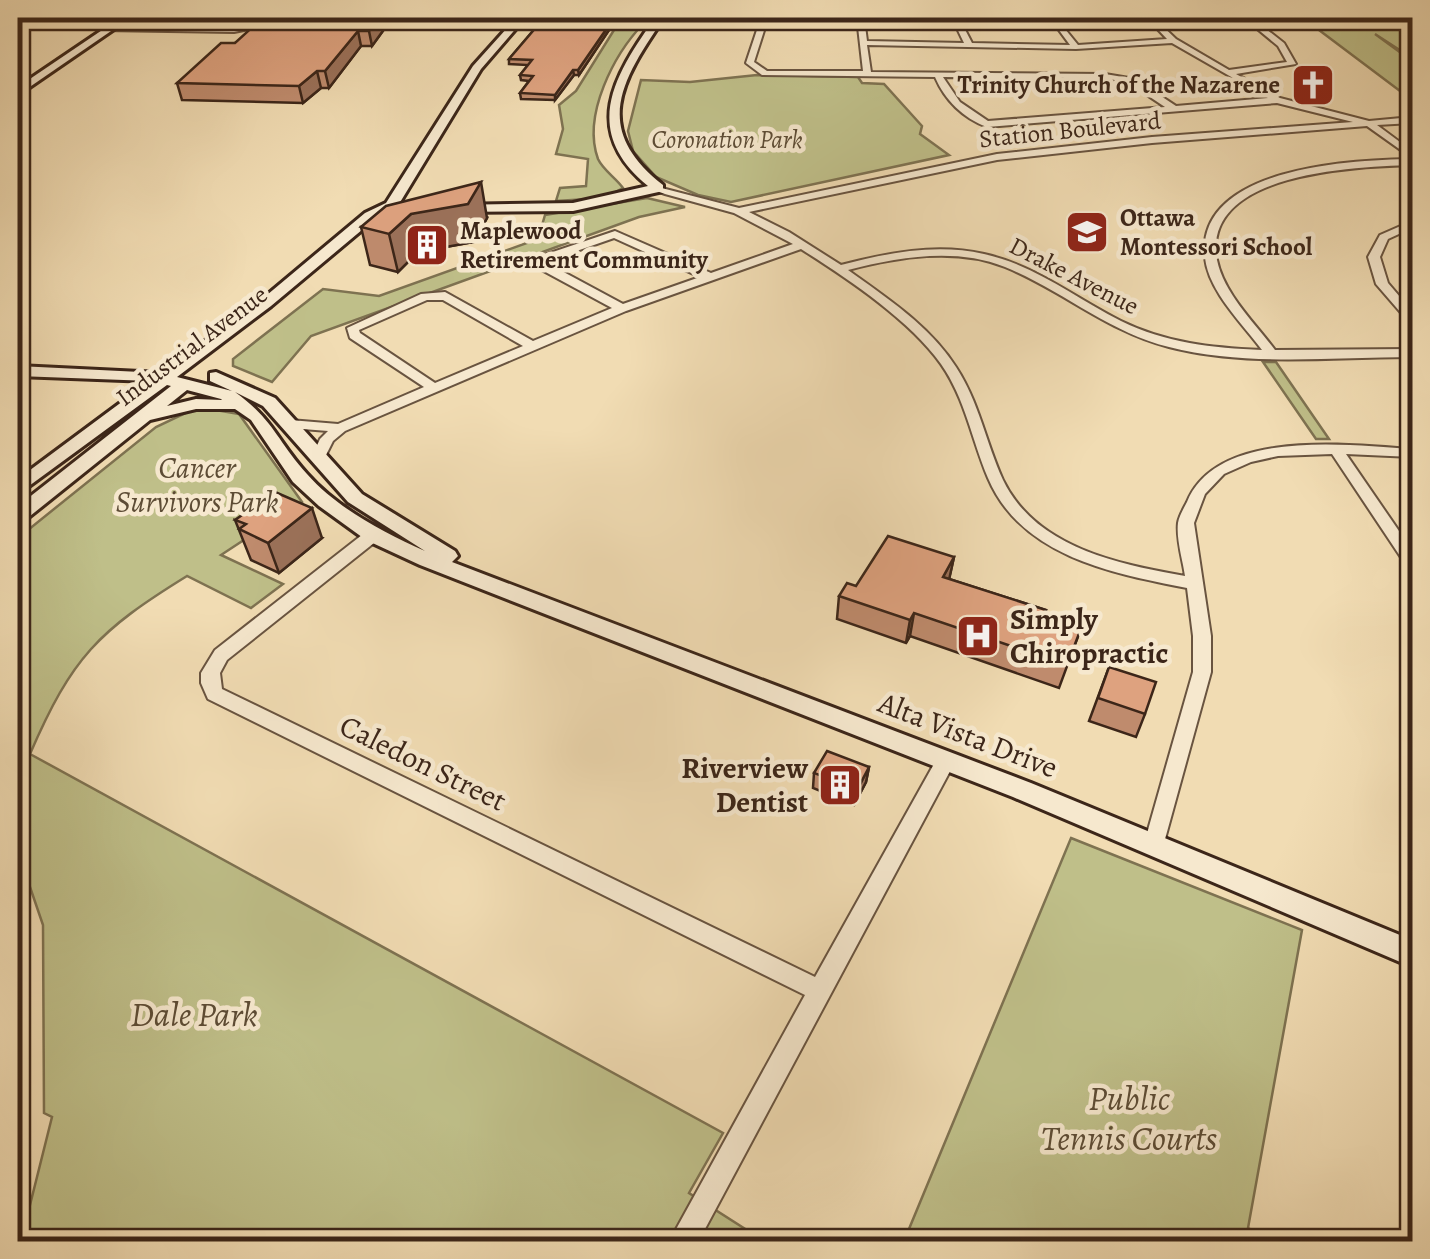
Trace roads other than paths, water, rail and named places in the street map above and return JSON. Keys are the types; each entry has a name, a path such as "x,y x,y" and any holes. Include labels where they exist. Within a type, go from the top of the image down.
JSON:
{"street":[{"path":"18,92 125,18"},
{"path":"106,30 234,30 300,18"},
{"name":"Industrial Avenue","path":"18,516 182,376 361,243 418,166 477,68 520,18"},
{"path":"659,18 626,75 612,130 620,156 658,188 738,211 836,270 902,316 946,362 977,416 1003,497 1025,520 1087,559 1196,584"},
{"path":"764,18 750,64 756,71 1118,77 1173,108"},
{"path":"860,18 866,73"},
{"path":"956,18 969,45"},
{"path":"1053,18 1076,47"},
{"path":"1151,18 1173,41 1277,100 1368,123 1412,158"},
{"path":"1230,72 1292,64 1282,46 1248,18"},
{"path":"863,43 1076,47 1173,41"},
{"path":"938,74 941,87 978,121 987,124 1277,100"},
{"name":"Station Boulevard","path":"738,211 827,189 998,157 1412,120"},
{"path":"1269,350 1228,292 1211,259 1213,230 1225,210 1244,194 1287,177 1412,158"},
{"path":"446,208 573,207 658,188"},
{"path":"387,207 428,208"},
{"path":"1412,224 1384,238 1374,257 1382,284 1412,318"},
{"path":"622,308 542,266 539,260 615,234 710,277"},
{"path":"318,458 327,440 340,428 622,308 798,246"},
{"name":"Drake Avenue","path":"836,270 915,252 981,256 1030,274 1144,336 1204,349 1412,353"},
{"path":"434,388 354,335 353,328 425,297 445,296 532,346"},
{"path":"38,371 80,366 182,376"},
{"path":"18,371 182,376"},
{"path":"103,376 127,387 128,399 120,411"},
{"name":"Industrial Avenue","path":"18,488 120,411 182,376"},
{"name":"Alta Vista Drive","path":"182,376 250,410 300,478 373,536 1155,844 1412,954"},
{"name":"Alta Vista Drive","path":"182,376 254,391 290,424 334,480 371,509 496,586"},
{"path":"104,446 137,423 174,408 216,403 250,410"},
{"path":"290,424 340,428"},
{"path":"1337,451 1412,561"},
{"path":"1155,844 1200,685 1203,646 1186,523 1190,504 1204,480 1222,465 1242,457 1337,451 1412,453"},
{"name":"Caledon Street","path":"373,536 221,655 210,668 209,682 214,694 818,990"},
{"path":"683,1242 946,760"}],"place":[{"name":"Trinity Church of the Nazarene","path":"1313,85"},
{"name":"Ottawa Montessori School","path":"1087,232"},
{"name":"Maplewood Retirement Community","path":"427,245"},
{"name":"Simply Chiropractic","path":"978,636"},
{"name":"Riverview Dentist","path":"840,785"}],"park label":[{"name":"Coronation Park","path":"727,140"},
{"name":"Cancer Survivors Park","path":"197,485"},
{"name":"Dale Park","path":"194,1014"},
{"name":"Public Tennis Courts","path":"1129,1118"}]}
